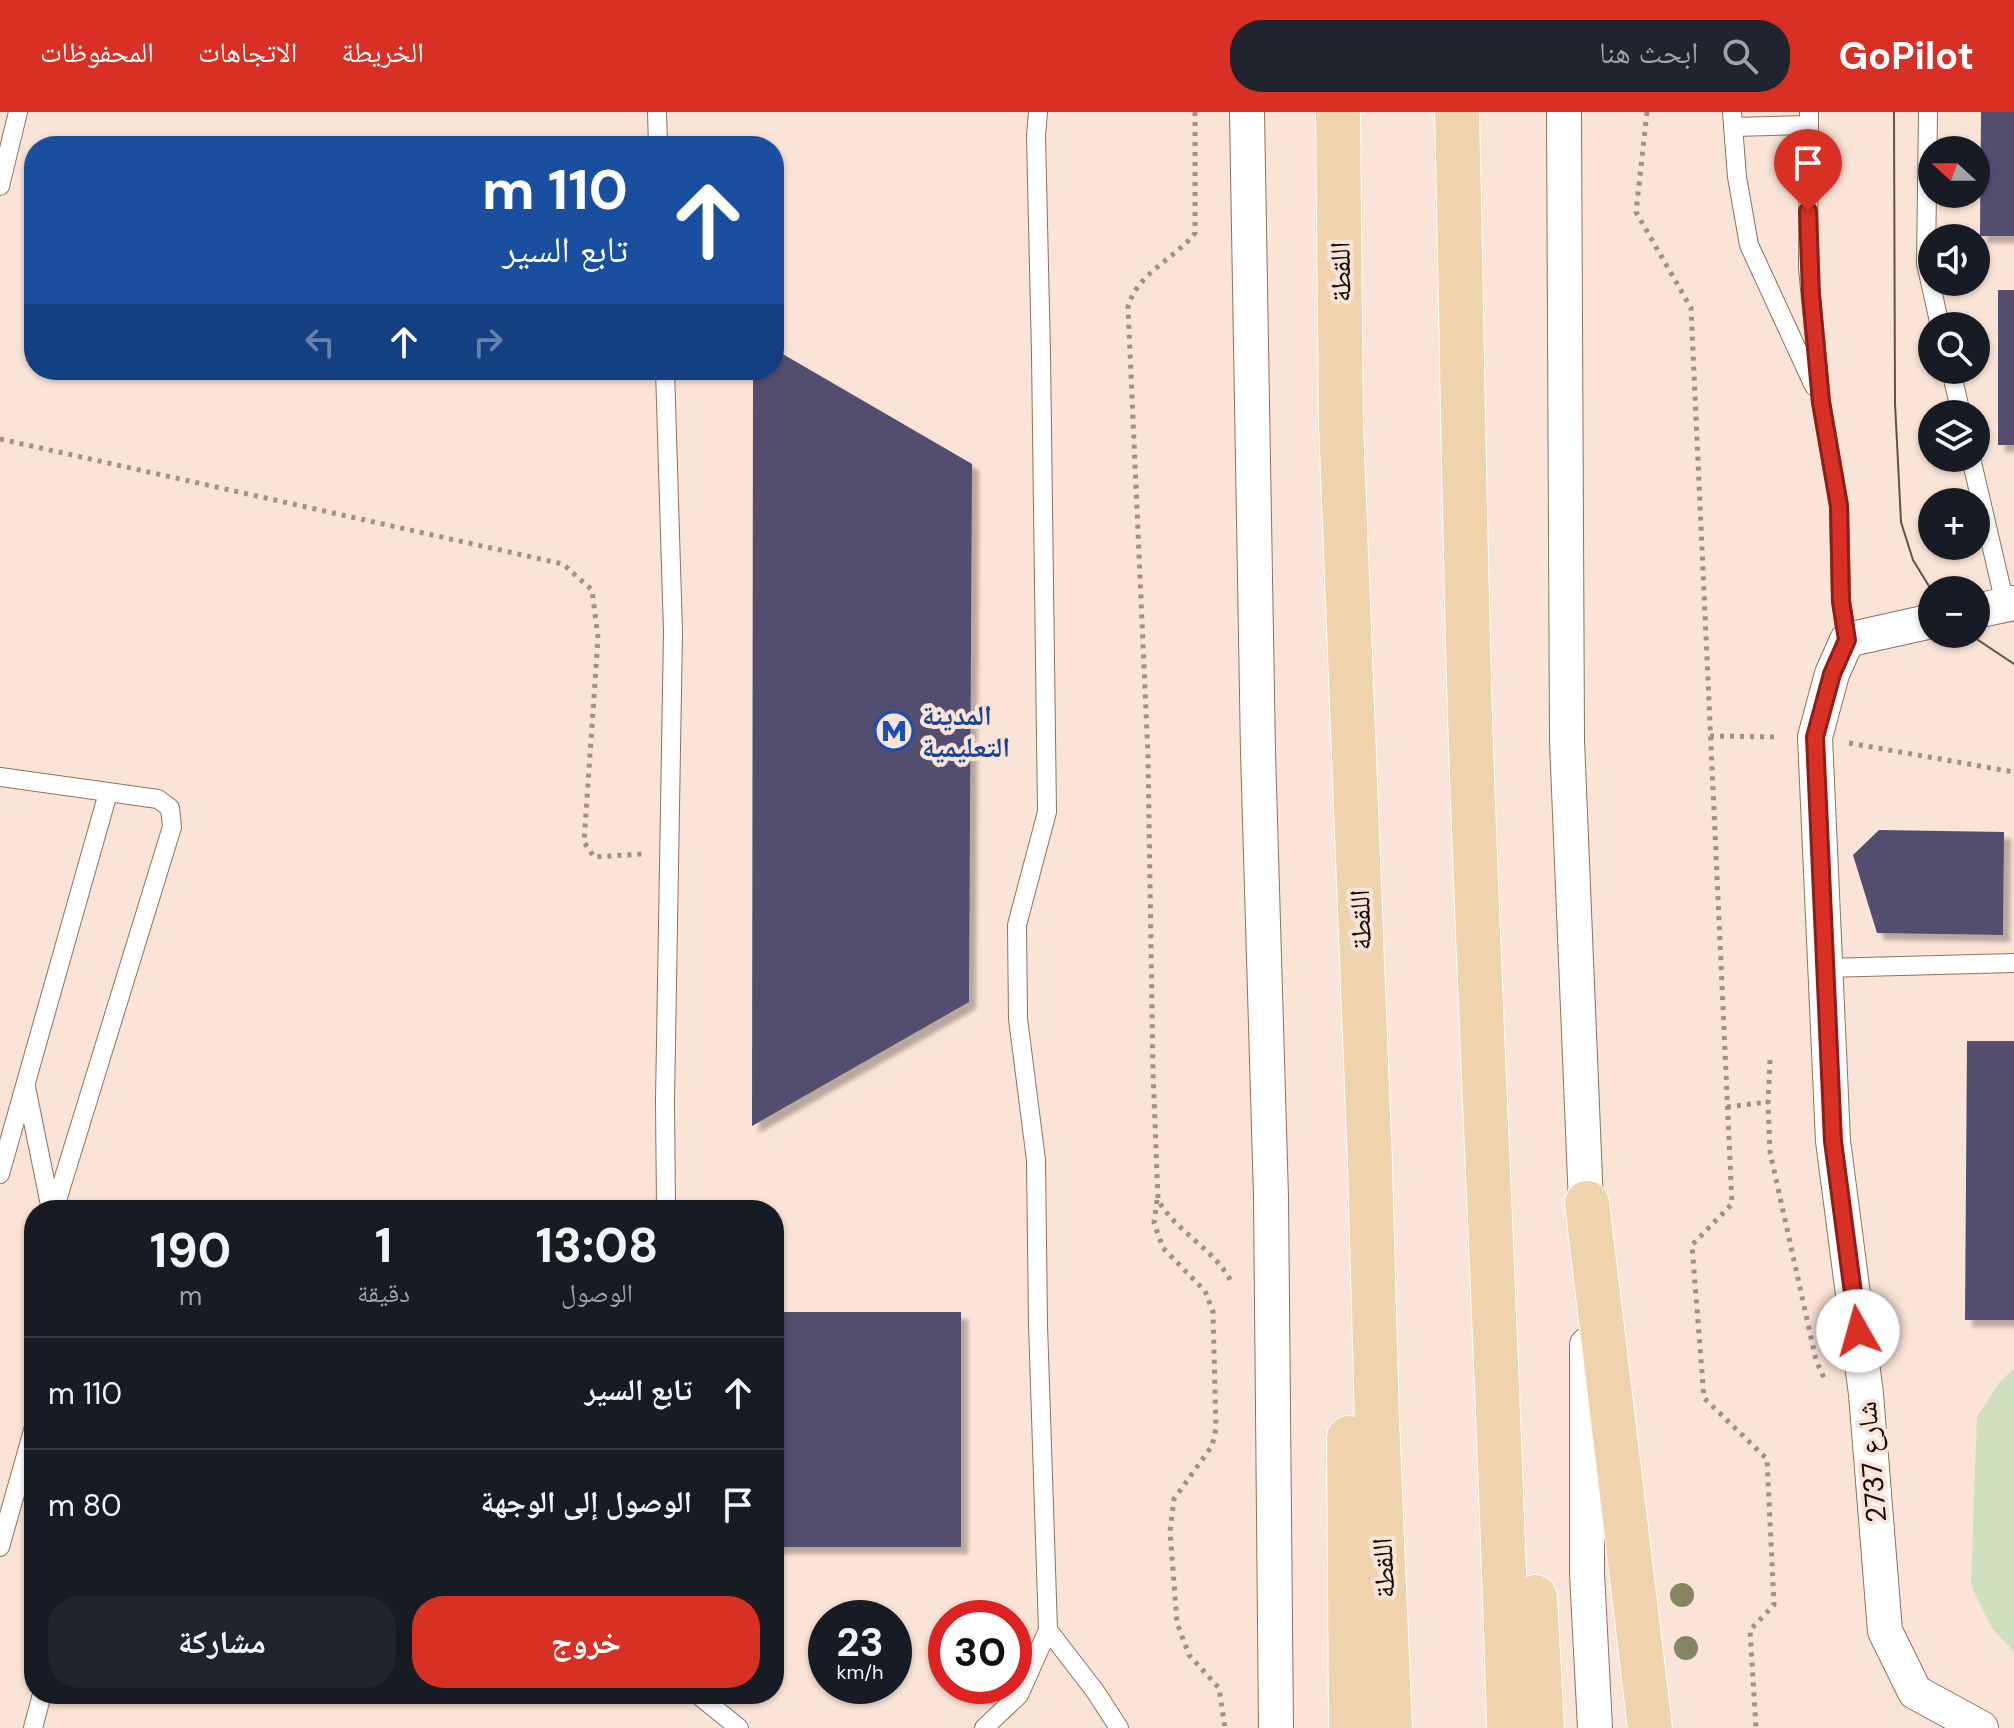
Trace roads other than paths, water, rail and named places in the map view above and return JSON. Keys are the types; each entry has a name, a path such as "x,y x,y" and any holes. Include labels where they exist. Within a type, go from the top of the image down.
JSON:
{"main road":[{"name":"اللقطة","path":"1338,112 1341,424 1390,1728"},
{"path":"1457,113 1471,744 1502,1483 1509,1728"},
{"path":"1486,1154 1516,1290 1542,1728"},
{"path":"1351,1728 1348,1302 1370,1165"},
{"path":"1587,1203 1650,1728"}],"street":[{"path":"1247,112 1257,736 1271,1197 1276,1728"},
{"path":"1564,112 1567,741 1587,1203 1587,1573 1595,1728"},
{"path":"1847,640 1918,624"},
{"name":"شارع 2737","path":"1847,640 1832,674 1815,737 1833,1141 1866,1394 1885,1631 1915,1692 1981,1728"}],"lane":[{"path":"0,186 18,112"},
{"path":"657,112 658,136"},
{"path":"984,1728 1019,1695 1048,1630 1036,1160 1018,1019 1017,925 1047,812 1038,112"},
{"path":"1928,112 1926,263 1937,312"},
{"path":"1821,402 1749,245 1737,177 1732,120 1808,119 1808,268 1821,402 1839,506 1841,601 1847,640"},
{"path":"665,380 673,632 666,1200"},
{"path":"1974,472 1998,606"},
{"path":"0,777 158,799 170,808 172,827 56,1200"},
{"path":"0,1174 108,793"},
{"path":"1825,968 2014,963"},
{"path":"26,1084 51,1200"},
{"path":"0,1547 24,1462"},
{"path":"1048,1630 1119,1728"},
{"path":"33,1728 39,1704"},
{"path":"709,1704 739,1728"}],"tram line":[{"path":"1894,112 1895,403 1901,522 1913,560 1923,576"},
{"path":"1990,648 2014,664"}],"place":[{"name":"المدينة التعليمية","path":"894,731"}]}
